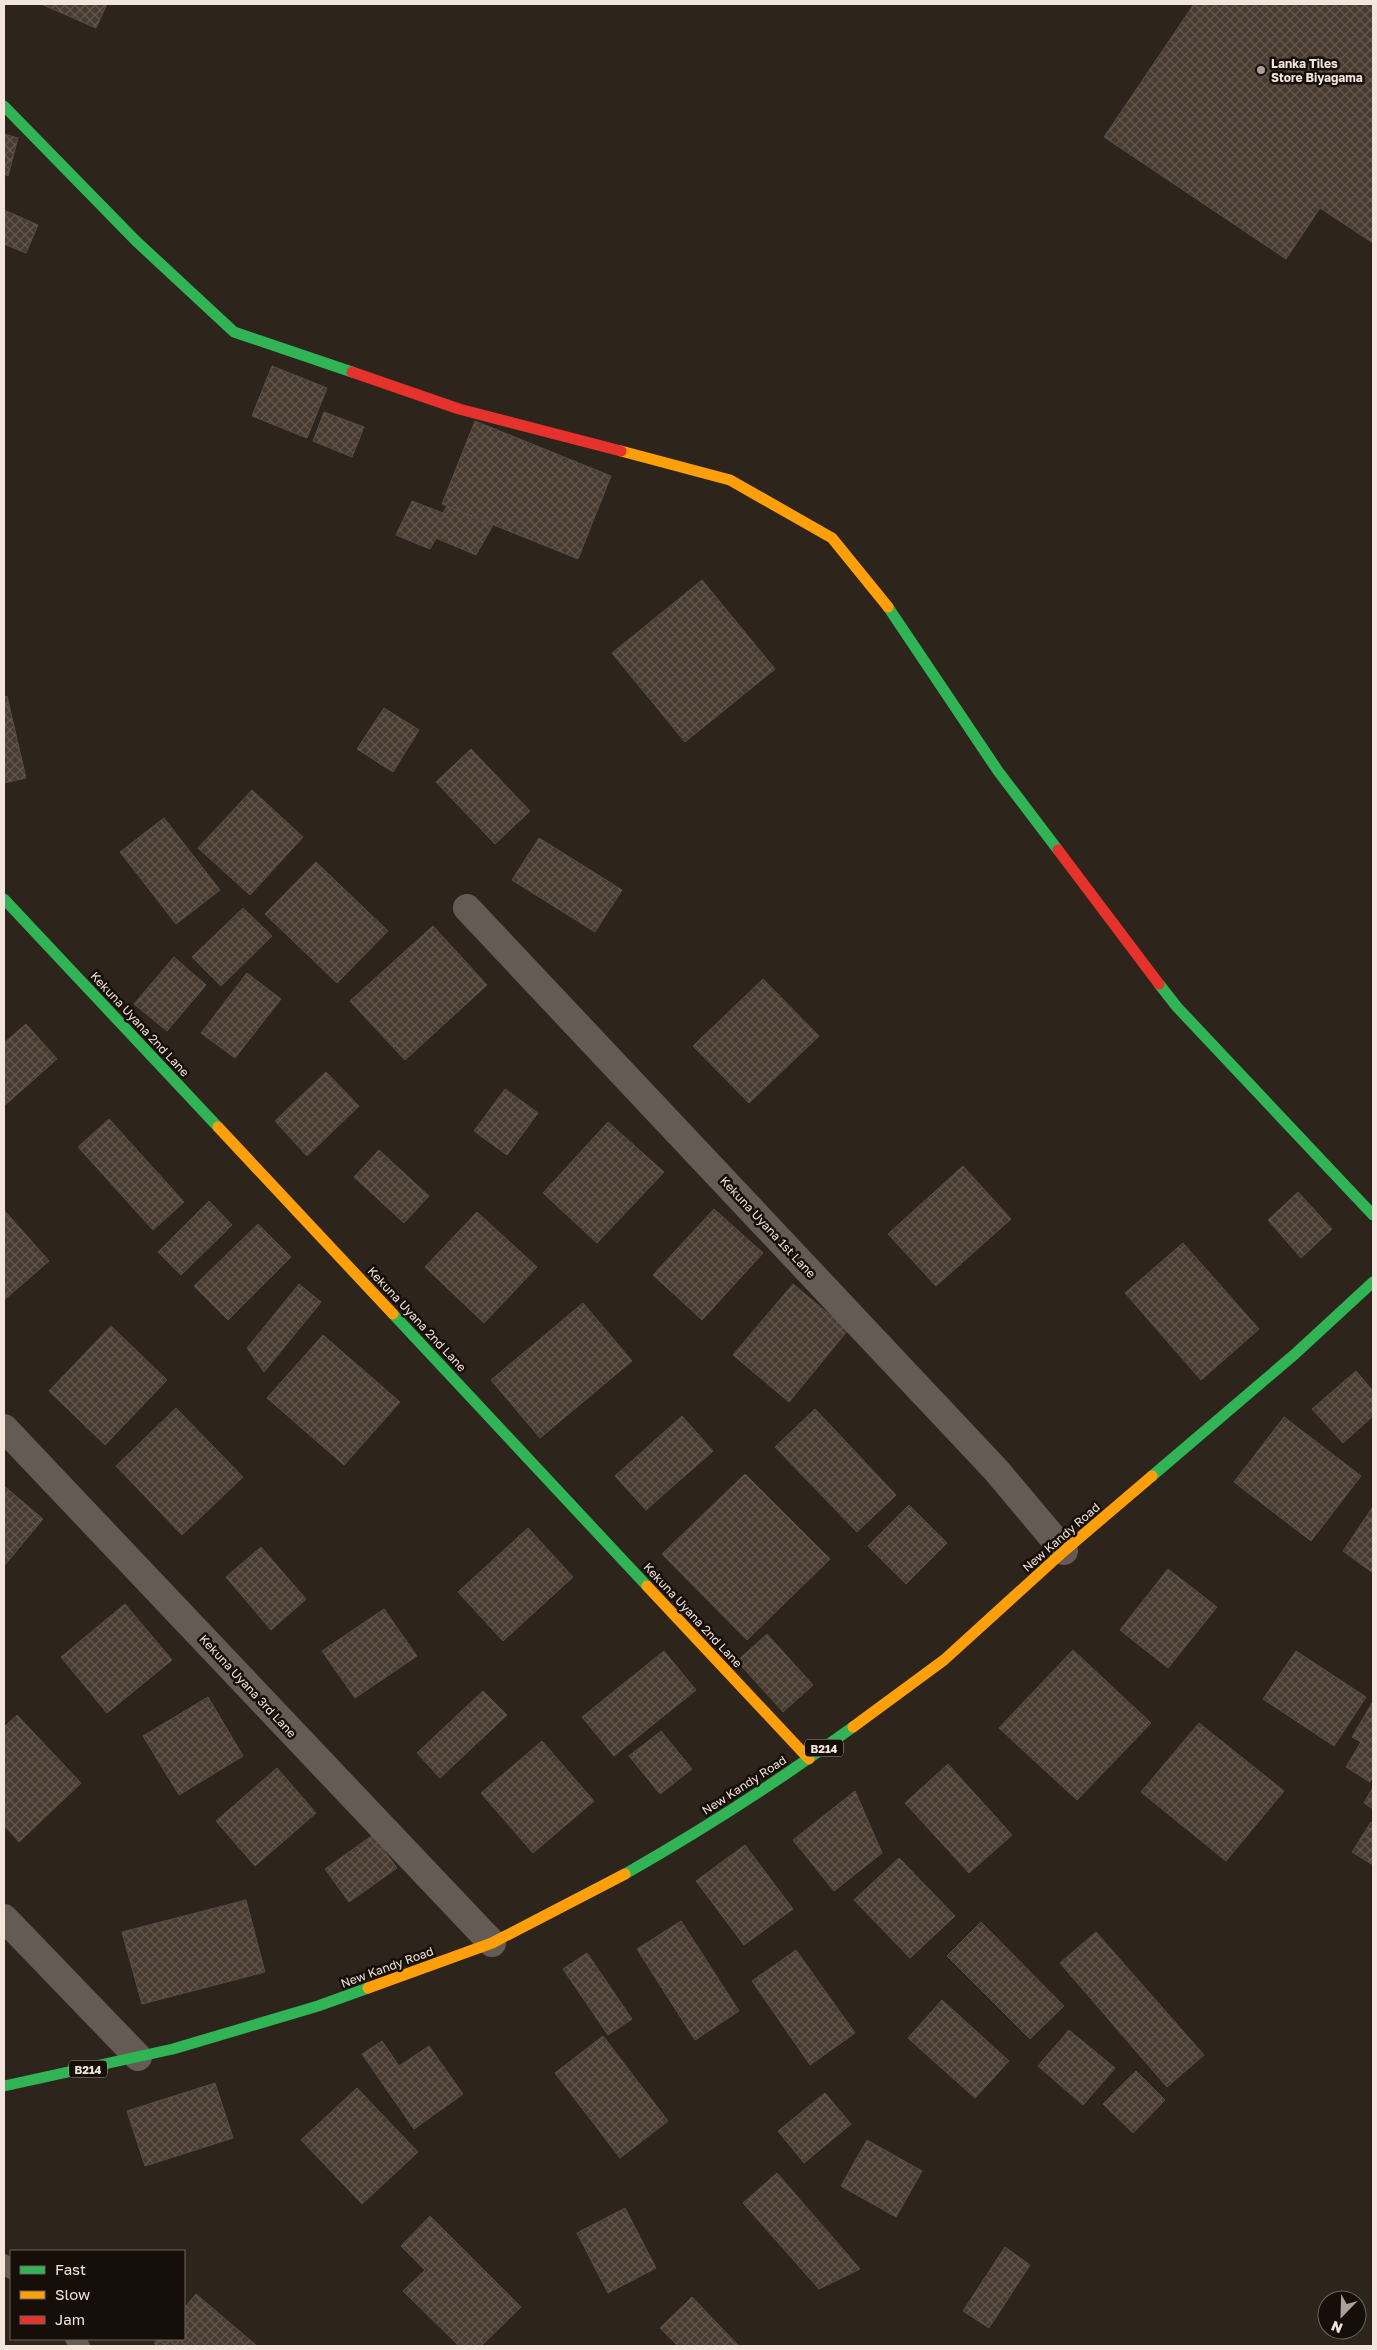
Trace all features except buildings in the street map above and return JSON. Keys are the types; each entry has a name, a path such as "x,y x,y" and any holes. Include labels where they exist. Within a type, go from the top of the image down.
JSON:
{"street":[{"path":"4,106 136,241 234,332 460,409 730,480 832,538 887,605 998,771 1177,1007 1373,1215"},
{"name":"Kekuna Uyana 2nd Lane","path":"4,898 810,1759"},
{"name":"Kekuna Uyana 1st Lane","path":"468,908 996,1470 1064,1551"},
{"name":"New Kandy Road","path":"4,2086 173,2049 318,2006 492,1943 620,1877 692,1836 810,1759 944,1660 1064,1551 1294,1354 1373,1282"},
{"name":"Kekuna Uyana 3rd Lane","path":"4,1428 492,1943"},
{"path":"4,1918 138,2057"}],"traffic: fast":[{"path":"4,106 136,241 234,332 352,372"},
{"path":"888,607 998,771 1058,850"},
{"path":"4,899 218,1127"},
{"path":"1159,984 1177,1007 1373,1215"},
{"path":"1152,1476 1295,1354 1373,1282"},
{"path":"393,1314 647,1586"},
{"path":"625,1874 741,1804 853,1727"},
{"path":"4,2086 173,2049 318,2006 368,1988"}],"traffic: slow":[{"path":"621,451 730,480 832,538 888,607"},
{"path":"218,1127 393,1314"},
{"path":"853,1727 944,1660 1064,1551 1152,1476"},
{"path":"647,1586 809,1759"},
{"path":"368,1988 492,1943 625,1874"}],"traffic: jam":[{"path":"352,372 459,409 621,451"},
{"path":"1058,850 1159,984"}],"place":[{"name":"Lanka Tiles Store Biyagama","path":"1261,70"}]}
